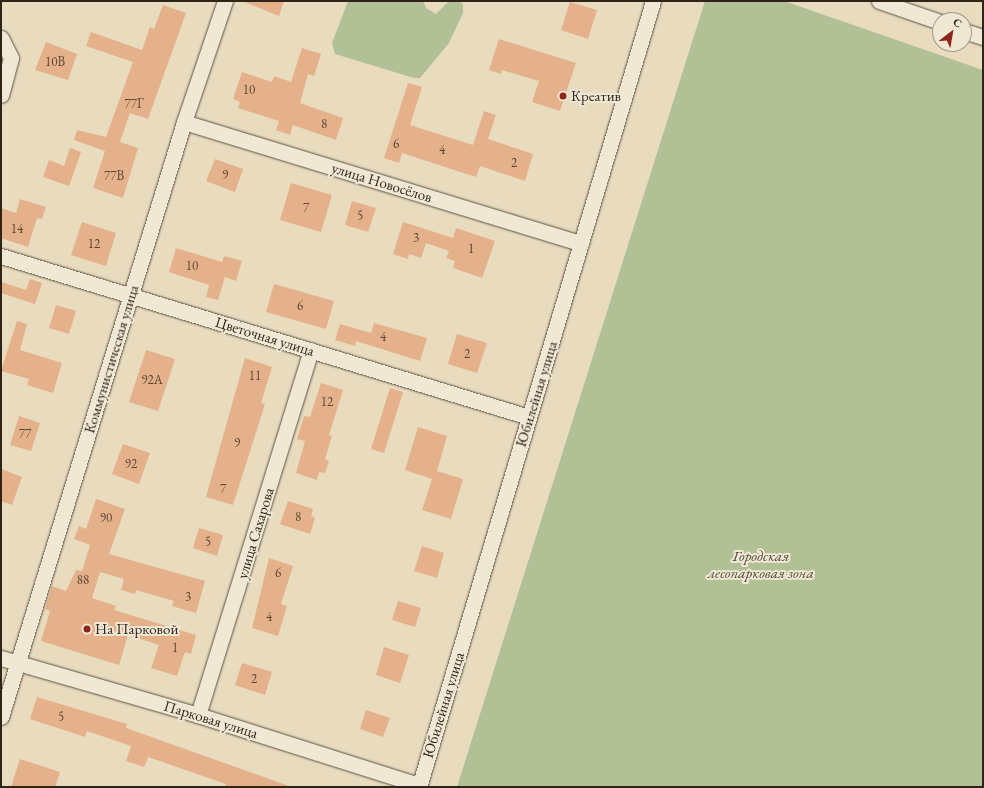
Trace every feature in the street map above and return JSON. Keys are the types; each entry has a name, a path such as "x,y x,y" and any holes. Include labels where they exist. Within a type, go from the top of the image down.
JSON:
{"street":[{"name":"Коммунистическая улица","path":"1,717 184,122 225,1"},
{"name":"Юбилейная улица","path":"419,786 653,1"},
{"path":"879,1 932,19"},
{"path":"972,34 983,37"},
{"path":"1,38 11,58 1,95"},
{"name":"улица Новосёлов","path":"184,122 581,243"},
{"name":"Цветочная улица","path":"1,256 529,417"},
{"name":"улица Сахарова","path":"198,715 311,350"},
{"name":"Парковая улица","path":"1,658 198,715 419,786"}],"green space":[{"path":"348,1 423,1 426,8 436,14 449,1 458,1 463,4 463,13 449,43 420,78 414,78 335,54 332,43"},
{"name":"Городская лесопарковая зона","path":"705,1 784,1 983,70 983,787 457,787"}],"building":[{"path":"242,1 284,1 279,16"},
{"path":"570,2 597,10 588,39 561,30"},
{"path":"163,5 186,13 148,119 130,113 120,142 138,148 123,198 93,188 105,151 74,140 77,130 106,137 133,62 86,46 91,32 142,50 150,27 154,29"},
{"path":"499,39 576,63 560,111 532,102 539,81 502,70 501,74 489,70"},
{"path":"46,42 77,54 68,80 35,70"},
{"path":"302,48 321,54 314,76 308,74 300,103 343,118 336,140 293,125 290,135 276,130 279,121 238,108 240,102 233,99 242,72 272,82 274,76 291,82"},
{"path":"408,83 422,87 410,125 473,145 484,111 496,115 488,139 533,154 525,181 480,166 476,177 402,153 399,163 384,158"},
{"path":"70,148 81,152 69,186 43,177 49,160 64,166"},
{"path":"215,159 243,169 235,192 206,181"},
{"path":"291,183 332,195 321,232 280,220"},
{"path":"20,199 46,207 42,219 37,218 28,247 1,238 1,208 16,213"},
{"path":"352,201 376,208 368,232 345,225"},
{"path":"82,222 116,233 106,266 71,255"},
{"path":"403,222 453,238 456,228 495,241 482,278 453,268 455,261 446,258 449,251 426,243 421,258 409,254 408,259 393,254"},
{"path":"176,248 222,262 224,256 242,261 236,281 225,277 218,300 206,297 209,285 169,272"},
{"path":"30,279 42,283 35,304 1,293 1,282 26,290"},
{"path":"274,284 334,301 326,329 266,312"},
{"path":"56,305 76,311 69,334 49,328"},
{"path":"17,321 27,324 20,350 62,363 53,393 27,385 29,379 1,371"},
{"path":"374,323 427,338 420,361 356,341 355,346 335,340 340,324 371,333"},
{"path":"457,334 487,343 477,373 448,364"},
{"path":"146,350 175,359 158,411 129,402"},
{"path":"245,358 272,367 261,403 265,404 233,505 206,497"},
{"path":"321,383 343,390 329,435 332,436 325,459 329,461 325,473 319,472 317,480 296,473 305,441 297,439 304,416 310,417"},
{"path":"390,388 403,392 384,453 371,449"},
{"path":"19,416 40,423 31,451 10,445"},
{"path":"418,427 447,436 437,471 463,479 451,519 422,510 432,479 405,470"},
{"path":"123,444 150,453 139,484 112,474"},
{"path":"1,469 22,477 12,505 1,501"},
{"path":"96,499 125,509 109,554 205,581 196,613 172,606 174,601 136,590 135,594 121,590 124,579 100,572 92,598 116,606 114,610 196,635 191,654 185,652 177,676 151,668 159,645 128,635 119,665 41,641 50,611 45,609 52,586 66,591 76,570 82,571 90,545 74,539 79,526 86,529"},
{"path":"288,501 313,509 311,516 315,518 310,534 280,524"},
{"path":"199,528 223,535 217,556 193,548"},
{"path":"422,546 444,553 437,578 414,571"},
{"path":"269,558 293,566 281,604 287,606 278,636 252,628"},
{"path":"398,601 421,608 415,627 392,620"},
{"path":"384,647 409,655 400,683 376,675"},
{"path":"242,663 272,672 265,695 235,685"},
{"path":"37,697 127,724 126,728 292,787 225,787 226,784 148,757 144,767 126,761 131,746 87,731 85,737 30,719"},
{"path":"366,710 390,718 383,737 360,729"},
{"path":"20,759 60,772 55,787 11,787"}],"place":[{"name":"Креатив","path":"563,96"},
{"name":"На Парковой","path":"87,629"}]}
